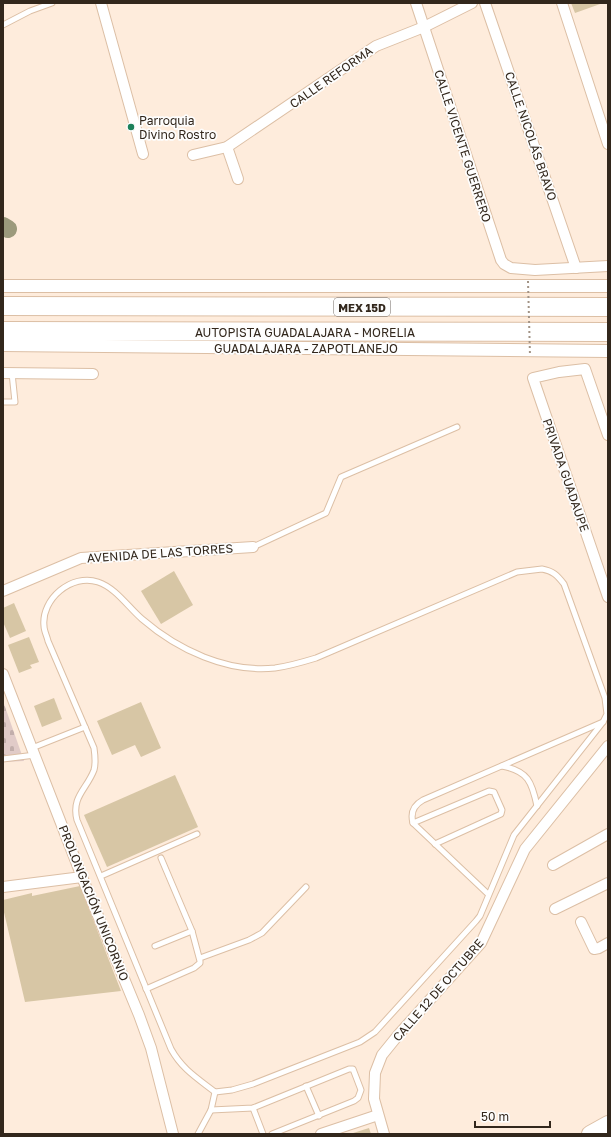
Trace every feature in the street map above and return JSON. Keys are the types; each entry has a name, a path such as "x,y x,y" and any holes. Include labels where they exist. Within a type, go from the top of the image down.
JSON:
{"highway":[{"name":"AUTOPISTA GUADALAJARA - MORELIA","path":"3,306 608,307"},
{"name":"AUTOPISTA GUADALAJARA - MORELIA","path":"3,331 608,332"}],"main road":[{"path":"590,1134 608,1124"}],"street":[{"path":"101,3 143,154"},
{"name":"CALLE VICENTE GUERRERO","path":"416,3 501,260 504,264 511,268 576,268"},
{"name":"CALLE REFORMA","path":"193,155 227,148 376,46 424,27 472,3"},
{"name":"CALLE NICOLÁS BRAVO","path":"485,3 576,268"},
{"path":"562,3 608,144"},
{"path":"227,148 238,179"},
{"path":"576,268 608,266"},
{"path":"3,286 608,286"},
{"name":"GUADALAJARA - ZAPOTLANEJO","path":"3,345 608,351"},
{"name":"PRIVADA GUADAUPE","path":"608,435 585,369 559,372 533,378 608,597"},
{"path":"8,373 93,374"},
{"name":"AVENIDA DE LAS TORRES","path":"3,591 81,558 253,547"},
{"name":"PROLONGACIÓN UNICORNIO","path":"3,674 82,877 139,1015 151,1048 173,1134"},
{"name":"CALLE 12 DE OCTUBRE","path":"384,1134 374,1099 375,1073 382,1055 398,1034 481,943 525,849 608,746"},
{"path":"553,864 608,834"},
{"path":"3,887 82,877"},
{"path":"555,909 608,882"},
{"path":"581,922 594,949 608,943"},
{"path":"321,1134 378,1115"}],"lane":[{"path":"3,25 30,11 52,3"},
{"path":"3,402 15,402 8,373"},
{"path":"253,547 326,513 341,477 456,427"},
{"path":"542,569 550,570 558,576 564,584 605,698 607,714 603,722 514,835 480,916 476,922 371,1036 360,1042 253,1084 232,1090 215,1092 186,1070 177,1060 166,1039 75,812 78,798 95,765 94,748 48,641 44,626 45,615 49,603 68,584 81,580 98,582 111,589 155,630 205,658 224,664 249,668 274,668 296,664 316,658 517,572 542,569"},
{"path":"488,894 413,823 412,813 419,802 603,722"},
{"path":"3,759 33,751 85,727"},
{"path":"501,766 514,768 523,773 531,784 537,806"},
{"path":"413,823 489,791 494,792 502,810 501,814 435,844"},
{"path":"101,876 197,834"},
{"path":"146,989 194,968 200,963 200,958 192,931 161,858"},
{"path":"200,958 249,940 262,933 306,887"},
{"path":"155,946 192,931"},
{"path":"210,1110 253,1108 352,1068 361,1090 358,1098 351,1103 272,1134"},
{"path":"306,1086 319,1116"},
{"path":"198,1134 210,1110 215,1092"},
{"path":"253,1108 263,1134"}],"path":[{"path":"528,280 530,356"}],"green space":[{"path":"3,701 24,761 3,762"}],"building":[{"path":"571,3 603,3 575,13"},
{"path":"174,571 193,605 161,624 141,591"},
{"path":"14,603 26,631 10,638 3,622 3,608"},
{"path":"29,637 39,662 30,665 32,668 19,673 8,645"},
{"path":"54,698 62,719 42,727 34,706"},
{"path":"141,702 161,748 141,757 135,745 112,755 97,721"},
{"path":"175,775 198,827 107,867 84,815"},
{"path":"80,886 121,991 25,1002 3,908 3,900 32,893 32,896"},
{"path":"369,1128 371,1134 350,1134"}],"waterway":[{"path":"3,226 8,229"}],"place":[{"name":"Parroquia Divino Rostro","path":"131,127"}]}
